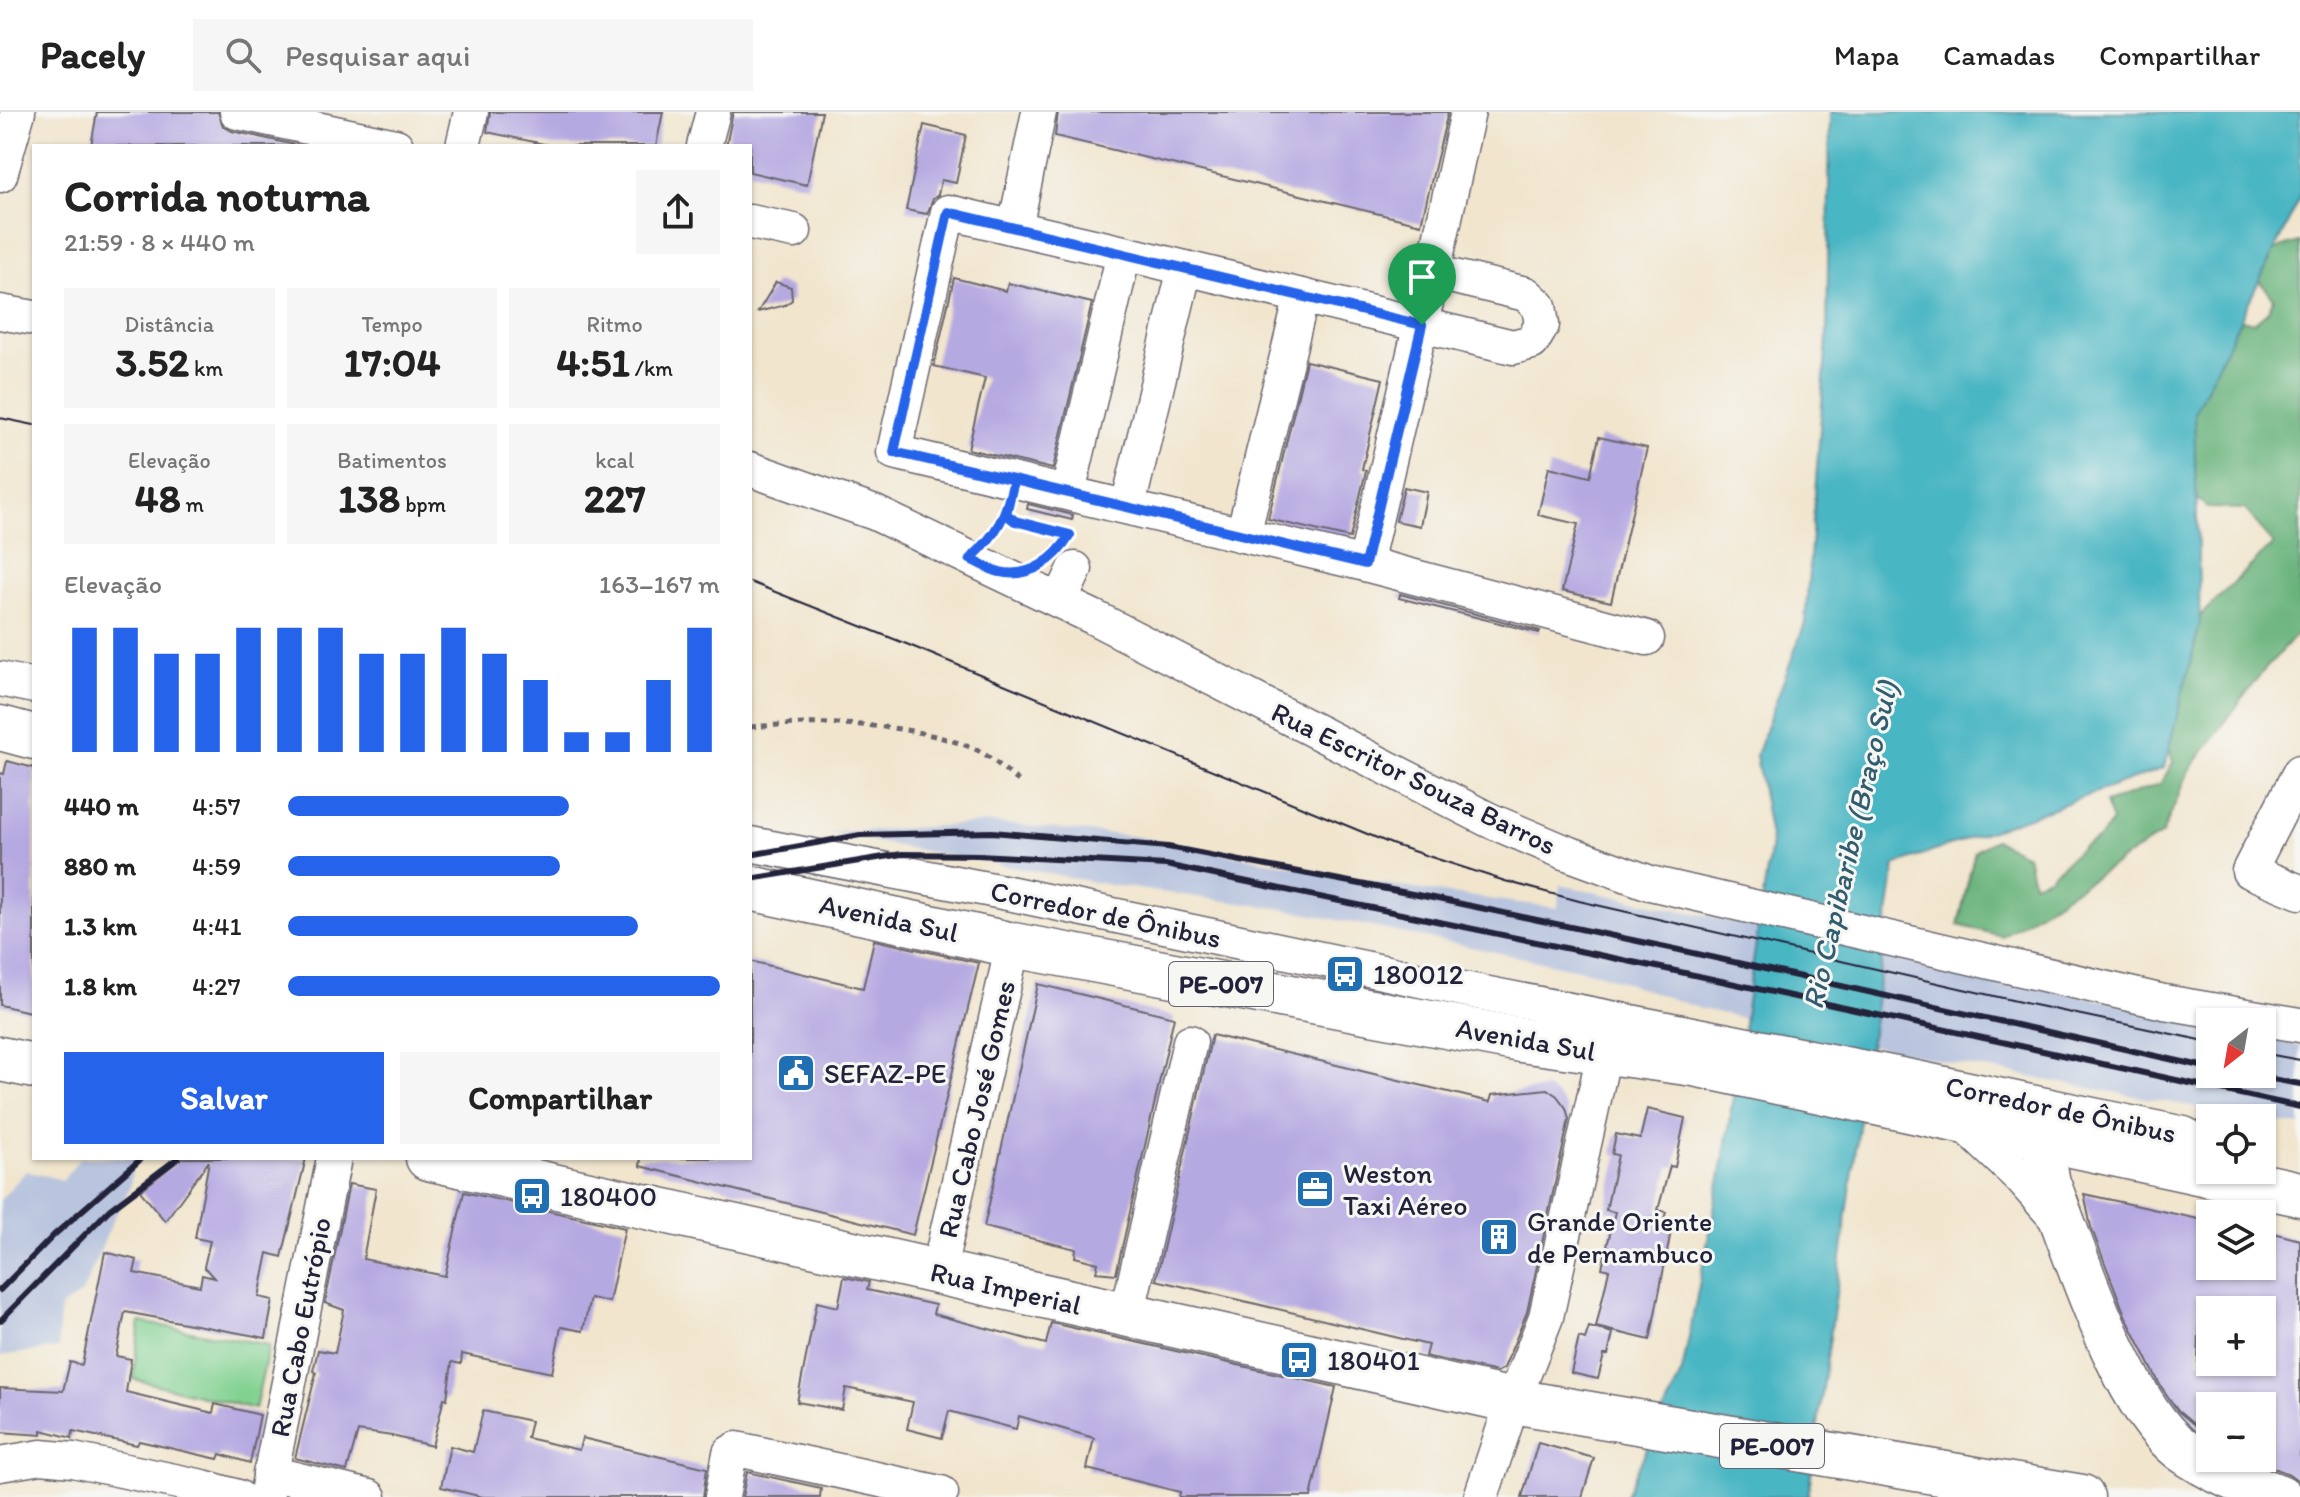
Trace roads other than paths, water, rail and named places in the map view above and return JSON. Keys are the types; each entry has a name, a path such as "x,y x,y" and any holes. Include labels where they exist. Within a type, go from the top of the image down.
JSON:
{"highway":[{"path":"0,728 32,736"},
{"name":"Avenida Sul","path":"752,888 1013,945 1521,1040 1604,1053 1695,1050 1913,1089 1958,1119 2299,1194"},
{"path":"0,1059 32,1066"},
{"path":"2060,1143 2049,1151 2045,1165 2048,1183 2122,1368 2155,1421 2178,1447 2232,1479 2280,1497"},
{"name":"Rua Imperial","path":"437,1160 1513,1401 2082,1497"}],"street":[{"path":"0,175 18,112"},
{"path":"237,112 387,144"},
{"path":"463,144 471,112"},
{"path":"705,144 713,112"},
{"path":"1015,228 1039,112"},
{"path":"1365,564 1422,325 1468,112"},
{"path":"1433,272 1526,294 1539,306 1542,325 1532,342 1513,347 948,212 894,452 1365,564 1647,638"},
{"path":"752,222 794,231"},
{"path":"1068,492 1124,253"},
{"path":"1128,506 1185,268"},
{"path":"1243,535 1302,296"},
{"path":"0,312 32,318"},
{"name":"Rua Escritor Souza Barros","path":"752,470 875,513 1060,601 1489,820 1650,883 2164,1002 2300,1025"},
{"path":"1060,601 1067,559"},
{"path":"0,679 32,686"},
{"path":"2300,772 2249,871 2300,892"},
{"name":"Corredor de Ônibus","path":"752,844 1013,894 1695,1050"},
{"name":"Rua Cabo José Gomes","path":"938,1273 1013,945"},
{"path":"1127,1315 1190,1042"},
{"path":"1481,1497 1513,1401 1546,1317 1604,1053"},
{"name":"Corredor de Ônibus","path":"1913,1089 2184,1134 2196,1140"},
{"path":"1958,1119 2020,1177 2064,1229"},
{"name":"Rua Cabo Eutrópio","path":"268,1485 334,1160"},
{"path":"2276,1182 2299,1194"},
{"path":"722,1497 727,1460 730,1453 737,1449 941,1493"},
{"path":"0,1464 41,1457 73,1460 238,1497"},
{"path":"268,1485 369,1497"}],"water":[{"name":"Rio Capibaribe (Braço Sul)","path":"1830,112 2300,112 2300,198 2194,413 2200,624 2164,768 1895,865 1808,1497 1625,1497 1682,1372 1723,1163 1771,843 1756,755 1805,623 1827,338"}],"waterway":[{"path":"276,1493 293,1497"}],"tram line":[{"path":"0,418 32,425"},
{"path":"752,583 1394,845 1505,881 1579,901 2029,1004 2196,1039"},
{"path":"2276,1056 2300,1060"}],"railway":[{"path":"752,855 860,835 992,832 1168,847 1675,949 2196,1065"},
{"path":"752,879 902,854 1166,865 1671,970 2300,1107"},
{"path":"2276,1080 2300,1084"},
{"path":"0,1290 54,1235 140,1160"},
{"path":"0,1321 109,1210 175,1160"}],"place":[{"name":"180012","path":"1345,974"},
{"name":"SEFAZ-PE","path":"796,1073"},
{"name":"Weston Taxi Aéreo","path":"1315,1189"},
{"name":"180400","path":"532,1196"},
{"name":"Grande Oriente de Pernambuco","path":"1499,1237"},
{"name":"180401","path":"1299,1360"}]}
